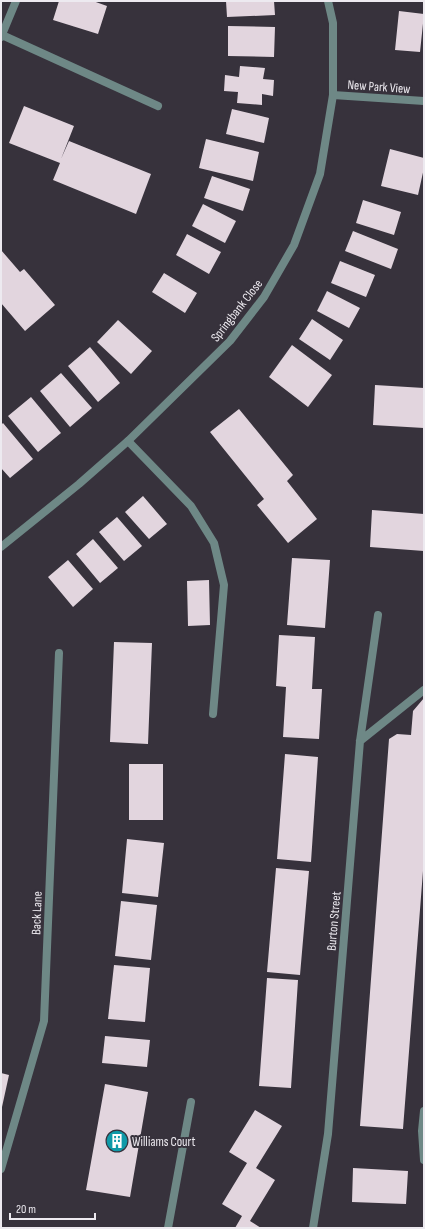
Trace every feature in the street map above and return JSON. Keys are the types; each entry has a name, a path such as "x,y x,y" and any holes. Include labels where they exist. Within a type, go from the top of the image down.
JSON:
{"street":[{"path":"16,1 1,36 158,106"},
{"name":"Springbank Close","path":"1,547 128,441 230,341 264,297 294,245 320,174 333,95 333,23 328,1"},
{"name":"New Park View","path":"333,95 424,102"},
{"path":"128,441 191,506 214,543 224,585 213,714"},
{"name":"Burton Street","path":"313,1228 328,1134 360,741 378,615"},
{"name":"Back Lane","path":"1,1169 44,1021 58,653"},
{"path":"360,741 424,690"},
{"path":"168,1228 192,1102"},
{"path":"424,1111 422,1131 424,1160"}],"building":[{"path":"59,1 93,1 107,6 98,34 53,20"},
{"path":"226,1 274,1 275,15 227,17"},
{"path":"399,11 424,14 420,52 395,50"},
{"path":"228,26 275,27 274,57 228,56"},
{"path":"240,66 265,68 263,79 274,80 273,96 262,94 262,105 237,103 238,92 224,91 225,75 239,77"},
{"path":"24,106 74,126 61,159 69,141 151,174 136,214 53,180 60,163 9,143"},
{"path":"232,109 269,118 264,143 226,134"},
{"path":"206,139 259,152 253,181 199,168"},
{"path":"390,149 424,158 424,168 418,195 381,186"},
{"path":"212,176 250,189 243,211 204,198"},
{"path":"363,200 401,212 394,235 356,223"},
{"path":"203,204 236,221 225,243 192,226"},
{"path":"353,231 398,249 391,269 345,251"},
{"path":"187,234 221,252 209,274 176,255"},
{"path":"1,250 20,272 24,269 55,305 25,331 1,303"},
{"path":"340,261 375,275 366,297 331,283"},
{"path":"164,273 197,293 185,313 152,292"},
{"path":"327,291 360,308 349,328 317,311"},
{"path":"312,319 343,340 330,360 299,339"},
{"path":"118,320 152,351 131,374 97,342"},
{"path":"292,345 332,375 308,407 269,377"},
{"path":"90,347 120,383 98,402 68,366"},
{"path":"61,373 92,408 70,427 40,391"},
{"path":"375,385 424,388 424,428 373,425"},
{"path":"31,397 61,433 38,452 8,416"},
{"path":"239,409 293,475 287,481 317,519 288,543 257,505 264,499 210,432"},
{"path":"3,423 33,459 10,478 1,468 1,425"},
{"path":"143,496 167,524 149,539 125,512"},
{"path":"372,510 424,514 424,551 370,547"},
{"path":"117,517 142,546 124,561 99,532"},
{"path":"93,539 118,568 100,583 76,554"},
{"path":"292,558 330,560 325,628 287,625"},
{"path":"68,560 93,589 73,607 48,577"},
{"path":"209,580 210,625 188,626 187,581"},
{"path":"279,635 315,637 312,689 322,689 319,739 283,737 286,687 276,686"},
{"path":"114,642 152,643 148,744 110,742"},
{"path":"424,698 424,858 403,1129 360,1126 389,739 397,734 411,735 413,711"},
{"path":"285,754 318,757 311,862 277,859"},
{"path":"129,764 163,764 163,820 129,820"},
{"path":"127,839 164,843 158,897 122,893"},
{"path":"276,868 309,871 300,975 267,972"},
{"path":"121,901 157,905 151,960 115,956"},
{"path":"114,965 150,968 145,1022 108,1019"},
{"path":"267,978 298,980 291,1088 259,1086"},
{"path":"105,1036 150,1040 147,1067 102,1063"},
{"path":"1,1073 9,1075 2,1107 1,1107"},
{"name":"Williams Court","path":"105,1084 148,1092 130,1197 86,1190"},
{"path":"255,1110 282,1126 256,1168 275,1180 250,1221 261,1228 235,1228 242,1216 222,1204 247,1163 229,1152"},
{"path":"353,1168 408,1171 406,1204 352,1202"}],"place":[{"name":"Williams Court","path":"117,1141"}]}
